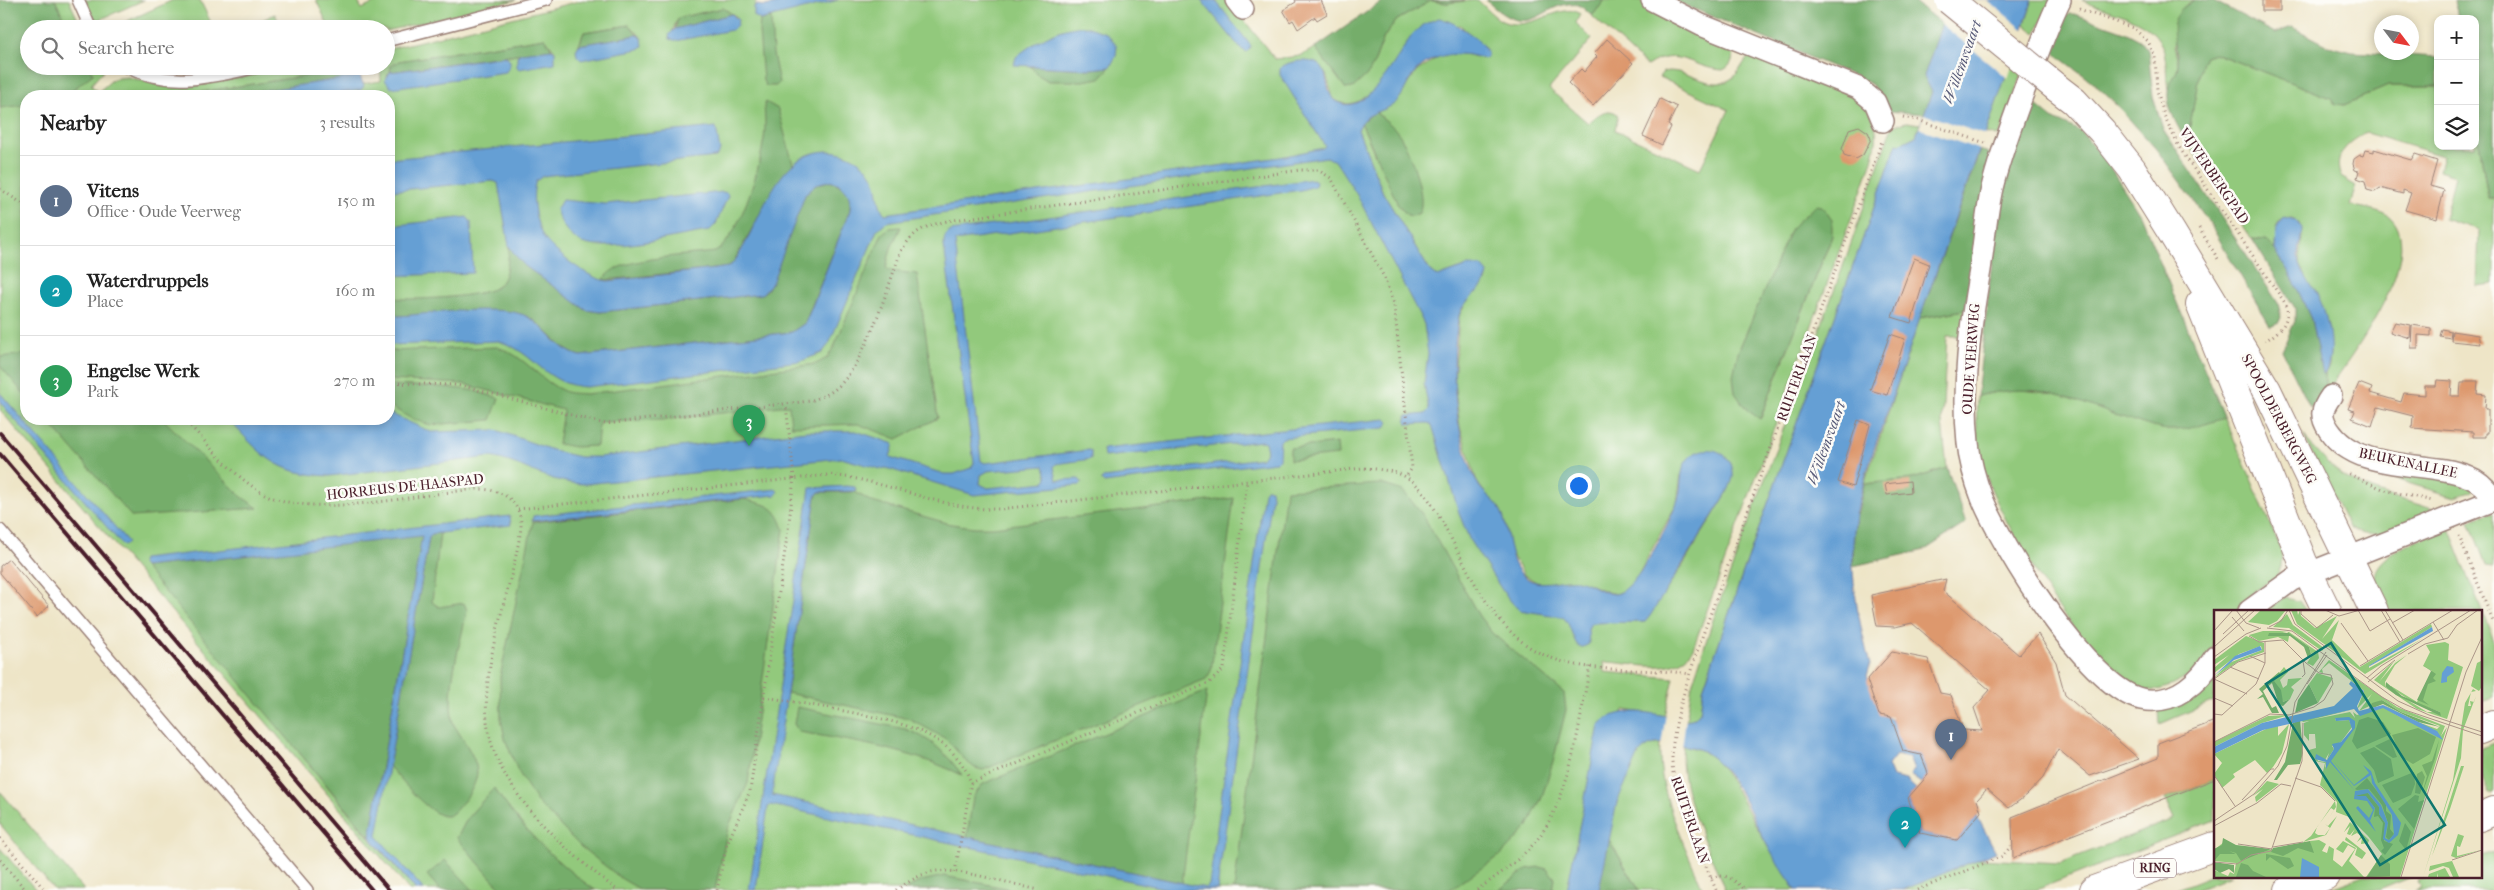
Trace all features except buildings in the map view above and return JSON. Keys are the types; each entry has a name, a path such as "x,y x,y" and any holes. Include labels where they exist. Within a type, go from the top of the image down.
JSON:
{"main road":[{"name":"SPOOLDERBERGWEG","path":"1950,0 2074,101 2102,131 2132,169 2267,390 2374,610"},
{"name":"SPOOLDERBERGWEG","path":"2172,233 2309,574 2327,610"},
{"path":"2482,729 2494,724"},
{"path":"2482,815 2494,811"},
{"name":"RING","path":"2094,890 2214,846"},
{"path":"2290,890 2320,878"}],"street":[{"path":"1652,0 1702,25 1858,88 1875,102 1883,120"},
{"name":"OUDE VEERWEG","path":"2060,1 2043,38 2002,150 1992,190 1970,329 1966,414 1972,470 1993,520 2029,582 2083,656 2116,686 2132,696 2145,700 2163,699 2177,695 2190,687 2205,672 2214,658"},
{"name":"BEUKENALLEE","path":"2309,574 2494,500 2488,491 2469,477 2408,466 2348,450 2333,436 2322,417 2323,407 2331,396"},
{"path":"2250,610 2281,587 2309,574"}],"lane":[{"path":"78,0 87,20"},
{"path":"395,39 546,0"},
{"path":"145,75 179,81 213,75"},
{"path":"0,530 307,890"}],"path":[{"name":"VIJVERBERGPAD","path":"2060,1 2133,28 2142,35 2152,48 2164,115 2178,147 2287,306 2288,314 2283,326 2264,341"},
{"name":"RUITERLAAN","path":"1716,890 1673,777 1673,753 1680,710 1690,674 1876,163 1883,138 1883,120"},
{"path":"1922,121 1992,145"},
{"path":"395,382 456,385 605,424 810,402 835,390 844,380 862,352 902,251 910,238 925,227 947,221 1271,174 1318,170 1331,178 1384,277 1394,305 1412,468 1406,477"},
{"path":"0,188 20,202"},
{"path":"717,890 726,847 750,791 764,697 794,477 786,405"},
{"name":"HORREUS DE HAASPAD","path":"190,425 250,485 273,499 286,503 317,507 490,489 505,494 518,509"},
{"path":"617,890 559,841 520,798 495,753 489,733 487,707 489,673 520,532 521,518 518,509 794,477 828,475 854,477 936,502 989,509 1363,468 1389,471 1406,477 1425,494 1484,598 1502,624 1532,648 1546,656 1575,665 1690,674"},
{"path":"971,783 1209,683 1219,675 1224,669 1247,481"},
{"path":"1477,890 1517,861 1536,841 1549,821 1563,789 1590,666"},
{"path":"764,697 788,700 905,724 927,734 956,758 968,774 971,783 955,872"},
{"path":"0,838 45,890"},
{"path":"1917,890 2003,856 2012,846"},
{"path":"0,860 26,890"},
{"path":"896,890 930,872 955,872 1040,890"},
{"path":"1711,878 1721,874 1726,875 1746,890"}],"green space":[{"path":"0,0 20,20 20,75 100,75 91,85 96,90 20,90 20,417 0,393"},
{"path":"0,0 55,0 65,20 20,20 20,75 92,75 73,90 20,90 20,106 0,108"},
{"path":"55,0 69,0 78,20 65,20"},
{"path":"85,0 144,0 99,20 94,18"},
{"path":"173,0 200,0 210,20 130,20"},
{"path":"316,0 357,0 362,9 381,0 516,0 395,29 395,20 326,20"},
{"path":"583,0 757,0 754,7 825,0 1209,0 1250,46 1215,0 1228,0 1275,59 1300,56 1315,48 1349,89 1375,61 1384,37 1397,20 1431,1 1447,3 1478,0 1499,19 1512,24 1534,21 1565,11 1573,11 1580,14 1576,23 1592,39 1549,89 1588,123 1598,115 1612,111 1618,116 1615,130 1700,169 1729,110 1659,77 1663,72 1671,71 1715,83 1723,82 1731,79 1751,55 1858,98 1868,109 1876,130 1876,141 1871,164 1692,651 1684,659 1674,664 1663,666 1604,662 1605,672 1674,678 1665,716 1624,710 1583,890 419,890 142,561 373,842 416,890 409,890 0,410 0,402 123,545 127,544 27,425 395,425 395,90 318,90 381,81 381,75 395,75 508,58 506,56 521,53 517,56 555,51 545,38 399,61 395,64 395,47","holes":["723,8 737,17 672,32 678,18","630,25 642,38 577,49 584,32","1460,25 1486,49 1484,59 1461,53 1438,57 1417,71 1392,105 1375,112 1385,120 1399,137 1420,188 1375,155 1361,122 1358,130 1383,193 1430,271 1440,276 1468,266 1487,280 1469,297 1459,316 1454,382 1460,427 1477,482 1503,518 1510,552 1524,575 1538,583 1587,583 1616,594 1624,591 1635,581 1677,503 1681,475 1731,464 1733,476 1727,493 1645,622 1604,622 1506,578 1441,391 1434,303 1285,65 1326,74 1333,98 1345,104 1357,102 1369,95 1380,84 1414,34","1832,236 1760,419 1738,352 1766,289"]},
{"path":"1384,0 1464,0 1447,3 1431,1 1397,20 1384,37 1369,73 1353,88 1346,89 1315,48"},
{"path":"1486,0 1605,0 1592,16 1576,4 1554,8 1535,18 1526,20 1515,19 1502,13"},
{"path":"1605,0 1639,0 1733,49 1732,61 1723,70 1713,69 1677,58 1658,60 1647,66 1592,16"},
{"path":"1673,0 1912,0 1942,24 1924,76 1932,92 1924,114 1888,111 1872,85 1864,80"},
{"path":"2033,0 2051,0 2036,34 2025,24"},
{"path":"2082,0 2194,0 2186,5 2174,45 2178,62 2177,72 2168,90 2164,52 2159,40 2151,30 2130,18"},
{"path":"2194,0 2212,0 2275,33 2292,27 2329,46 2352,52 2374,53 2374,60 2419,60 2419,56 2434,57 2434,86 2388,86 2344,105 2335,104 2331,98 2214,53 2205,56 2201,64 2187,142 2177,125 2168,98 2170,84 2178,66 2173,28 2174,21 2184,8"},
{"path":"2455,0 2494,0 2494,198 2488,198 2479,141 2479,15 2457,15"},
{"path":"723,8 732,14 675,29 678,18"},
{"path":"275,14 278,20 262,20"},
{"path":"2069,14 2074,14 2125,32 2140,40 2148,50 2153,97 2163,129 2278,303 2281,317 2279,322 2270,326 2209,222 2156,149 2114,102 2090,80 2049,49 2061,20"},
{"path":"771,18 773,54 779,83 776,86 766,86 763,81 759,31 760,20"},
{"path":"630,25 638,35 579,45 584,32"},
{"path":"545,38 552,49 395,71 395,64 399,61"},
{"path":"2017,43 2030,52 2000,134 1996,136 1986,133"},
{"path":"2214,53 2332,98 2336,104 2344,105 2388,86 2434,86 2434,150 2479,150 2479,141 2488,198 2494,198 2494,284 2477,286 2479,230 2444,219 2455,176 2439,171 2443,156 2366,133 2359,137 2343,150 2339,163 2341,177 2356,186 2350,205 2377,211 2390,217 2400,234 2400,256 2393,281 2381,307 2366,334 2325,394 2325,373 2329,366 2330,352 2300,264 2302,234 2299,223 2290,218 2280,221 2276,228 2275,250 2265,240 2252,239 2187,142 2201,63 2205,56"},
{"path":"1030,66 1090,69 1110,67 1100,78 1083,81 1048,81 1037,74"},
{"path":"252,75 312,75 215,90 100,90 112,80 128,77 167,87 186,87"},
{"path":"312,75 360,76 268,90 214,90"},
{"path":"2031,101 2052,118 2082,132 2108,164 2140,214 2225,418 2190,428 2169,430 2148,426 2071,399 2039,391 2021,390 1977,396 2000,189"},
{"path":"766,102 778,109 793,164 775,187 733,263 728,267 715,269 604,280 609,273 636,262 715,252 724,245 739,220 757,171 764,139 764,105"},
{"path":"1375,112 1400,135 1413,165 1420,187 1421,206 1419,213 1413,216 1407,215 1398,205 1361,122"},
{"path":"1906,122 1920,124 1916,136 1900,144 1897,143 1743,573 1703,689 1700,712 1695,718 1686,720 1692,685 1713,620 1842,269 1891,129 1895,125"},
{"path":"1980,150 1989,153 1991,160 1965,310 1920,318"},
{"path":"828,181 843,187 850,199 850,210 805,323 792,332 580,356 560,345 532,319 521,315 488,311 395,315 395,298 411,299 463,296 491,290 498,286 506,273 509,246 525,266 586,310 600,312 762,294 768,289 805,195 813,186"},
{"path":"1816,205 1822,206 1832,220 1832,236 1760,419 1747,410 1735,393 1733,376 1738,352 1791,228"},
{"path":"901,227 891,248 886,268 891,271 917,274 938,418 897,439 858,424 791,426 789,405 663,420 599,422 597,446 575,447 558,444 563,410 463,384 395,380 395,351 497,347 516,356 557,388 568,393 586,394 816,364 827,358 834,347 882,234 889,228"},
{"path":"2252,239 2265,240 2275,250 2293,279 2311,319 2323,374 2325,373 2325,394 2310,407 2282,350 2295,321 2295,308"},
{"path":"1965,310 1961,336 1947,336 1942,422 1947,468 1913,479 1864,484 1920,318"},
{"path":"20,355 20,389 0,366 0,357"},
{"path":"395,385 471,390 499,398 491,420 430,425 410,418 395,409"},
{"path":"2013,389 2065,395 2119,416 2169,430 2225,418 2282,552 2281,567 2276,577 2256,590 2237,610 2214,610 2214,644 2210,653 2194,672 2165,688 2145,690 2124,681 2099,659 2074,629 2026,555 1991,488 1980,456 1977,396"},
{"path":"51,425 169,425 242,497 258,508 132,517"},
{"path":"2303,434 2318,453 2346,478 2375,491 2432,509 2432,515 2401,528 2380,534 2359,533 2349,528"},
{"path":"1337,443 1338,455 1290,460 1290,448"},
{"path":"2350,459 2465,482 2473,489 2471,492 2454,497 2378,474"},
{"path":"1947,468 1966,523 1925,550 1853,566 1854,530 1864,484 1913,479"},
{"path":"1381,484 1403,491 1423,515 1479,616 1492,633 1564,693 1566,710 1542,797 1527,828 1501,855 1449,890 1234,890 1286,490"},
{"path":"819,492 855,492 872,502 951,524 974,527 993,527 1234,498 1211,671 1206,679 983,770 975,768 967,762 946,739 910,719 787,693 816,496"},
{"path":"744,499 774,510 784,529 748,783 728,828 715,890 641,890 622,879 581,847 537,802 518,771 505,739 501,719 500,677 533,522"},
{"path":"2494,513 2494,566 2486,565 2469,520"},
{"path":"2449,528 2482,610 2386,610 2379,595 2375,578 2377,569 2393,553 2417,540"},
{"path":"440,533 432,602 439,607 464,603 467,610 455,666 451,709 453,723 471,753 477,771 474,784 468,795 449,816 440,815 432,811 389,766 429,538 432,534"},
{"path":"421,535 422,537 370,837 144,567"},
{"path":"2285,598 2299,601 2305,610 2265,610"},
{"path":"2482,611 2494,641 2494,698 2482,701"},
{"path":"2214,673 2214,701 2160,724 2159,709 2177,704 2198,692"},
{"path":"1207,691 1182,883 967,837 973,797 983,784"},
{"path":"797,707 905,729 923,737 937,747 962,775 903,753 862,743 799,732 794,724"},
{"path":"2494,743 2494,793 2489,794 2482,778 2482,747"},
{"path":"1651,744 1660,744 1660,763 1668,800 1703,890 1639,890 1608,838 1622,786 1628,772 1642,750"},
{"path":"1683,745 1701,750 1717,761 1733,784 1768,847 1796,890 1725,890 1695,819 1689,799 1682,762"},
{"path":"2214,779 2214,820 2036,890 1903,890 1979,859 2060,863 2174,819 2165,799"},
{"path":"494,788 540,844 566,868 595,890 504,890 493,880 457,838 468,817"},
{"path":"0,791 84,890 54,890 0,824"},
{"path":"1608,838 1639,890 1599,890"},
{"path":"0,848 36,890 0,890"},
{"path":"2494,852 2494,890 2414,890 2421,887 2418,881 2426,878 2482,878 2482,856"},
{"path":"445,860 473,890 440,890 427,875"},
{"path":"1539,867 1547,869 1555,878 1553,890 1499,890 1527,869"},
{"path":"2214,874 2214,878 2226,878 2196,890 2174,890"},
{"path":"944,876 1016,890 905,890 921,881"},
{"path":"2358,878 2409,878 2379,890 2325,890"}],"water":[{"path":"793,0 838,0 760,20 754,16 754,7 757,5 765,6"},
{"path":"1201,0 1215,0 1251,46 1247,52 1241,49"},
{"name":"Willemsvaart","path":"1966,0 2033,0 1875,447 1857,511 1854,531 1853,565 1856,599 1870,665 1867,676 1882,715 1891,719 1911,739 1928,775 1921,783 1910,775 1914,770 1909,758 1896,755 1888,765 1893,777 1906,780 1916,789 1908,798 1920,833 1956,841 1977,816 1996,852 1903,890 1796,890 1767,845 1748,806 1733,781 1714,759 1699,749 1682,745 1657,744 1649,746 1639,754 1617,802 1599,890 1567,890 1599,725 1608,718 1629,712 1652,713 1686,720 1695,718 1700,712 1703,689 1743,573 1897,143 1900,144 1916,136 1932,92 1924,76 1942,24"},
{"path":"732,14 738,20 737,25 732,30 675,41 670,39 669,35 675,29"},
{"path":"1439,18 1460,27 1482,45 1487,57 1484,59 1464,54 1454,54 1434,59 1425,64 1417,70 1402,95 1394,104 1369,116 1358,130 1383,193 1430,271 1440,276 1468,266 1482,266 1488,273 1484,284 1465,304 1459,316 1454,356 1456,400 1463,443 1469,463 1479,486 1496,503 1501,511 1510,549 1517,568 1523,576 1532,581 1577,580 1610,593 1615,594 1623,591 1633,582 1642,569 1667,524 1679,497 1683,469 1688,459 1701,451 1708,450 1722,453 1731,464 1733,472 1727,493 1645,622 1591,623 1588,629 1589,644 1581,648 1578,646 1563,617 1519,610 1506,596 1470,541 1460,516 1432,425 1428,423 1407,424 1406,416 1425,414 1429,410 1424,384 1428,354 1424,324 1357,195 1336,162 1327,157 886,222 877,230 829,344 822,353 801,361 586,387 572,385 560,380 549,374 521,352 498,341 395,345 395,315 466,310 502,311 528,317 558,344 580,356 792,332 805,323 850,210 850,200 847,191 842,186 828,181 820,183 805,195 772,283 762,294 600,312 586,310 525,266 515,255 509,246 498,183 493,181 395,190 395,158 716,127 720,151 716,157 543,176 536,181 534,187 536,218 544,238 573,264 592,276 608,281 715,269 728,267 733,263 743,248 770,194 780,178 793,164 808,155 827,151 848,155 865,166 874,179 880,205 885,214 1280,157 1323,148 1325,146 1280,75 1280,68 1296,61 1318,64 1325,73 1333,99 1345,104 1357,102 1368,95 1390,70 1413,34"},
{"path":"1086,26 1106,33 1117,46 1116,56 1110,67 1090,69 1014,65 1016,57 1040,40 1067,29"},
{"path":"638,35 642,38 643,46 639,49 581,60 577,56 576,50 579,45"},
{"path":"552,49 555,51 555,63 519,69 517,67 517,56 521,53"},
{"path":"506,56 510,61 506,72 391,88 385,80 388,75 395,75 395,71"},
{"path":"360,76 364,86 361,90 268,90"},
{"path":"1313,179 1316,181 1315,186 1301,190 955,241 981,461 985,463 1089,450 1091,451 1091,459 1056,464 1054,467 1057,480 1079,479 1082,483 1080,485 974,495 886,468 880,469 841,458 585,484 546,477 503,460 490,457 330,476 311,474 283,467 261,453 234,425 395,425 395,416 431,432 496,430 558,452 580,457 600,457 806,431 856,431 894,444 890,457 944,474 954,474 971,468 974,463 944,246 947,234 951,231","holes":["1044,466 1047,477 1045,482 988,488 980,484 981,475 988,471"]},
{"path":"727,193 728,196 716,224 709,231 625,245 593,246 582,243 566,229 556,210 562,200 605,204"},
{"path":"467,217 471,222 473,273 395,276 395,225"},
{"path":"2284,218 2296,221 2302,228 2299,254 2301,267 2321,302 2327,323 2330,355 2325,373 2322,374 2311,319 2293,279 2275,250 2276,228"},
{"path":"0,393 20,416 20,425 27,425 127,543 123,546 0,402"},
{"path":"1386,419 1389,422 1385,428 1283,438 1280,441 1279,459 1276,462 1104,483 1101,480 1103,478 1262,458 1267,451 1265,442 1262,441 1104,457 1103,449"},
{"path":"855,487 856,491 819,492 816,496 772,795 1206,888 1209,885 1264,492 1267,488 1271,489 1272,496 1217,890 1173,890 771,805 768,807 756,890 749,890 810,488"},
{"path":"776,489 778,492 776,495 532,521 533,516"},
{"path":"510,516 511,525 432,534 429,538 377,836 424,890 416,890 370,837 422,536 144,567 141,563 142,559"}],"pier":[{"path":"1963,0 1987,0 2025,31 2008,78 1940,23"},
{"path":"1924,114 1988,136 1983,151 1919,128"},
{"path":"1666,714 1686,718 1682,748 1661,746"}],"railway":[{"path":"0,433 389,890"},
{"path":"0,454 372,890"}],"place":[{"name":"Engelse Werk","path":"749,446"},
{"name":"Vitens","path":"1951,760"},
{"name":"Waterdruppels","path":"1905,848"}]}
